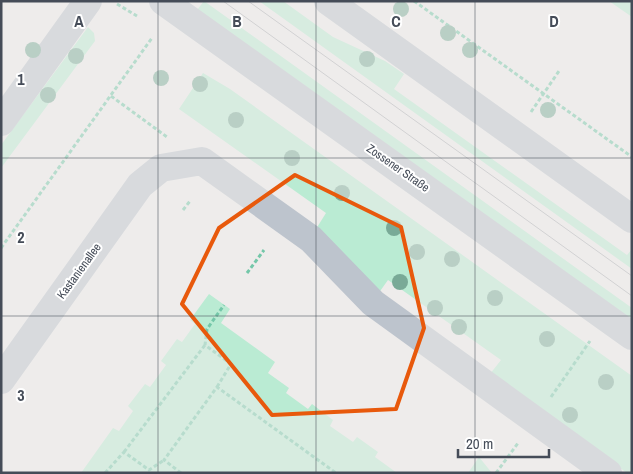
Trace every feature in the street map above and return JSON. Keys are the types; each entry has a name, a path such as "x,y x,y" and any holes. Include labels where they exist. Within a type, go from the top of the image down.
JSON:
{"street":[{"path":"1,122 88,1"},
{"name":"Zossener Straße","path":"163,1 632,336"},
{"path":"341,5 514,135 632,219"},
{"path":"171,166 202,162 311,238 373,303 608,473"},
{"name":"Kastanienallee","path":"1,380 140,185 171,166"}],"path":[{"path":"414,1 632,157"},
{"path":"1,248 152,38"},
{"path":"514,135 559,71"},
{"path":"111,96 166,136 171,166"},
{"path":"183,210 190,201"},
{"path":"247,273 264,250"},
{"path":"105,473 124,452 205,345 207,329 224,304"},
{"path":"124,452 149,470 164,460 217,387 231,364 205,345"},
{"path":"217,387 336,473"},
{"path":"164,460 181,473"}],"highlighted area":[{"path":"295,175 401,227 424,328 396,409 272,415 182,304 219,228"}],"green space":[{"path":"204,1 632,308 632,320 197,10"},
{"path":"259,1 283,1 333,37 385,61 404,74 394,89 627,255 632,249 632,269"},
{"path":"609,1 632,1 632,17"},
{"path":"88,27 94,33 95,41 1,168 1,145"},
{"path":"203,73 230,89 632,376 632,473 627,473 490,374 501,360 388,280 378,294 316,229 326,213 179,109"},
{"path":"209,294 230,309 221,323 275,362 268,373 289,388 286,393 308,409 312,404 333,420 330,426 353,442 357,437 378,452 375,457 397,473 81,473 113,428 119,431 133,411 128,406 145,384 150,387 166,365 161,361 177,339 182,342 195,324 190,320"},
{"path":"479,457 492,473 468,473"}],"tram line":[{"path":"223,1 632,296"},
{"path":"248,1 632,276"}]}
